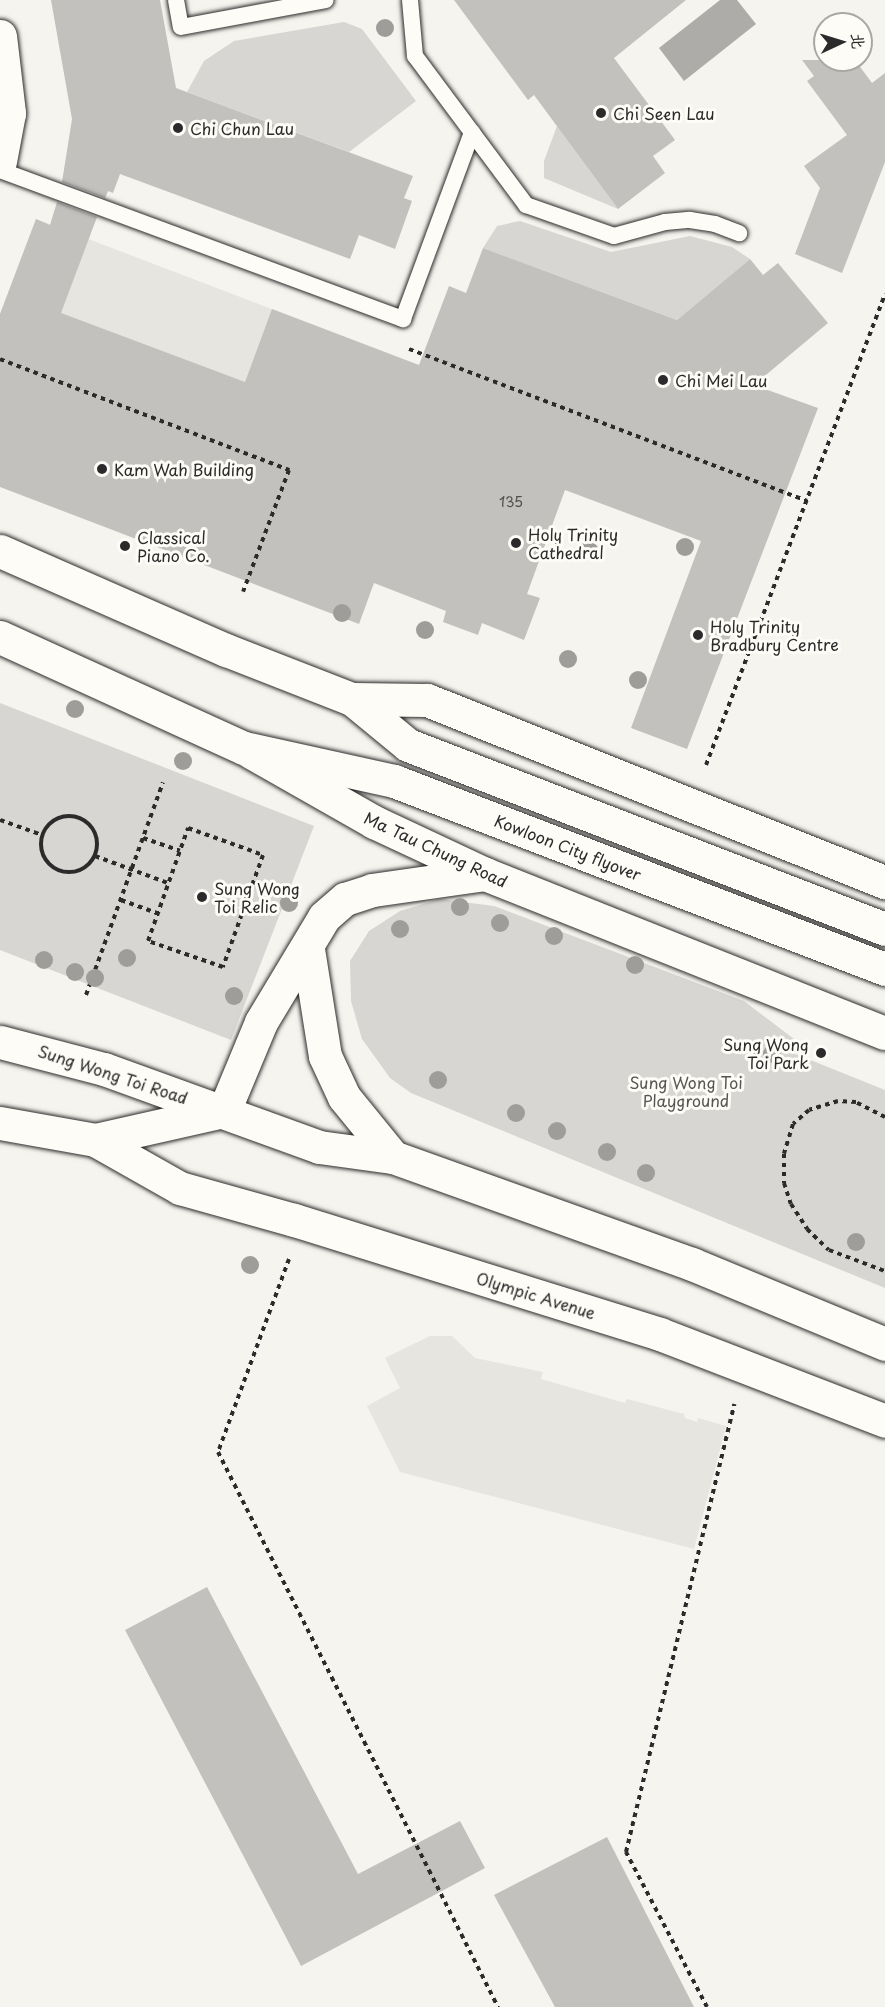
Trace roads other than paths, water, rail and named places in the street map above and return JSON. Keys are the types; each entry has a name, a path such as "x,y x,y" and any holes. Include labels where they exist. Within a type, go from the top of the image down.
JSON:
{"main road":[{"path":"0,36 9,113 0,161"},
{"path":"0,551 226,650 352,699 408,745 885,929"},
{"name":"Ma Tau Chung Road","path":"0,637 244,748 374,822 485,874 885,1033"},
{"path":"352,699 428,700 885,882"},
{"name":"Kowloon City flyover","path":"244,748 394,781 763,920 885,969"},
{"path":"224,1111 261,1022 308,949 324,917 345,899 406,883 485,874"},
{"path":"308,949 325,1056 344,1097 393,1157"},
{"name":"Sung Wong Toi Road","path":"0,1042 104,1069 224,1111"},
{"path":"0,1123 95,1140 224,1111 319,1147 393,1157 692,1264 885,1344"},
{"name":"Olympic Avenue","path":"95,1140 180,1188 294,1220 660,1334 885,1421"}],"lane":[{"path":"177,0 182,27 326,0"},
{"path":"410,0 415,56 526,205 614,237 665,222 690,220 715,224 739,233"},
{"path":"0,170 403,319 472,132"}],"place":[{"name":"Chi Seen Lau","path":"601,113"},
{"name":"Chi Chun Lau","path":"178,128"},
{"name":"Chi Mei Lau","path":"663,380"},
{"name":"Kam Wah Building","path":"102,469"},
{"name":"Holy Trinity Cathedral","path":"516,543"},
{"name":"Classical Piano Co.","path":"125,546"},
{"name":"Holy Trinity Bradbury Centre","path":"698,635"},
{"name":"Sung Wong Toi Relic","path":"202,897"},
{"name":"Sung Wong Toi Park","path":"821,1053"}],"park label":[{"name":"Sung Wong Toi Playground","path":"686,1091"}]}
